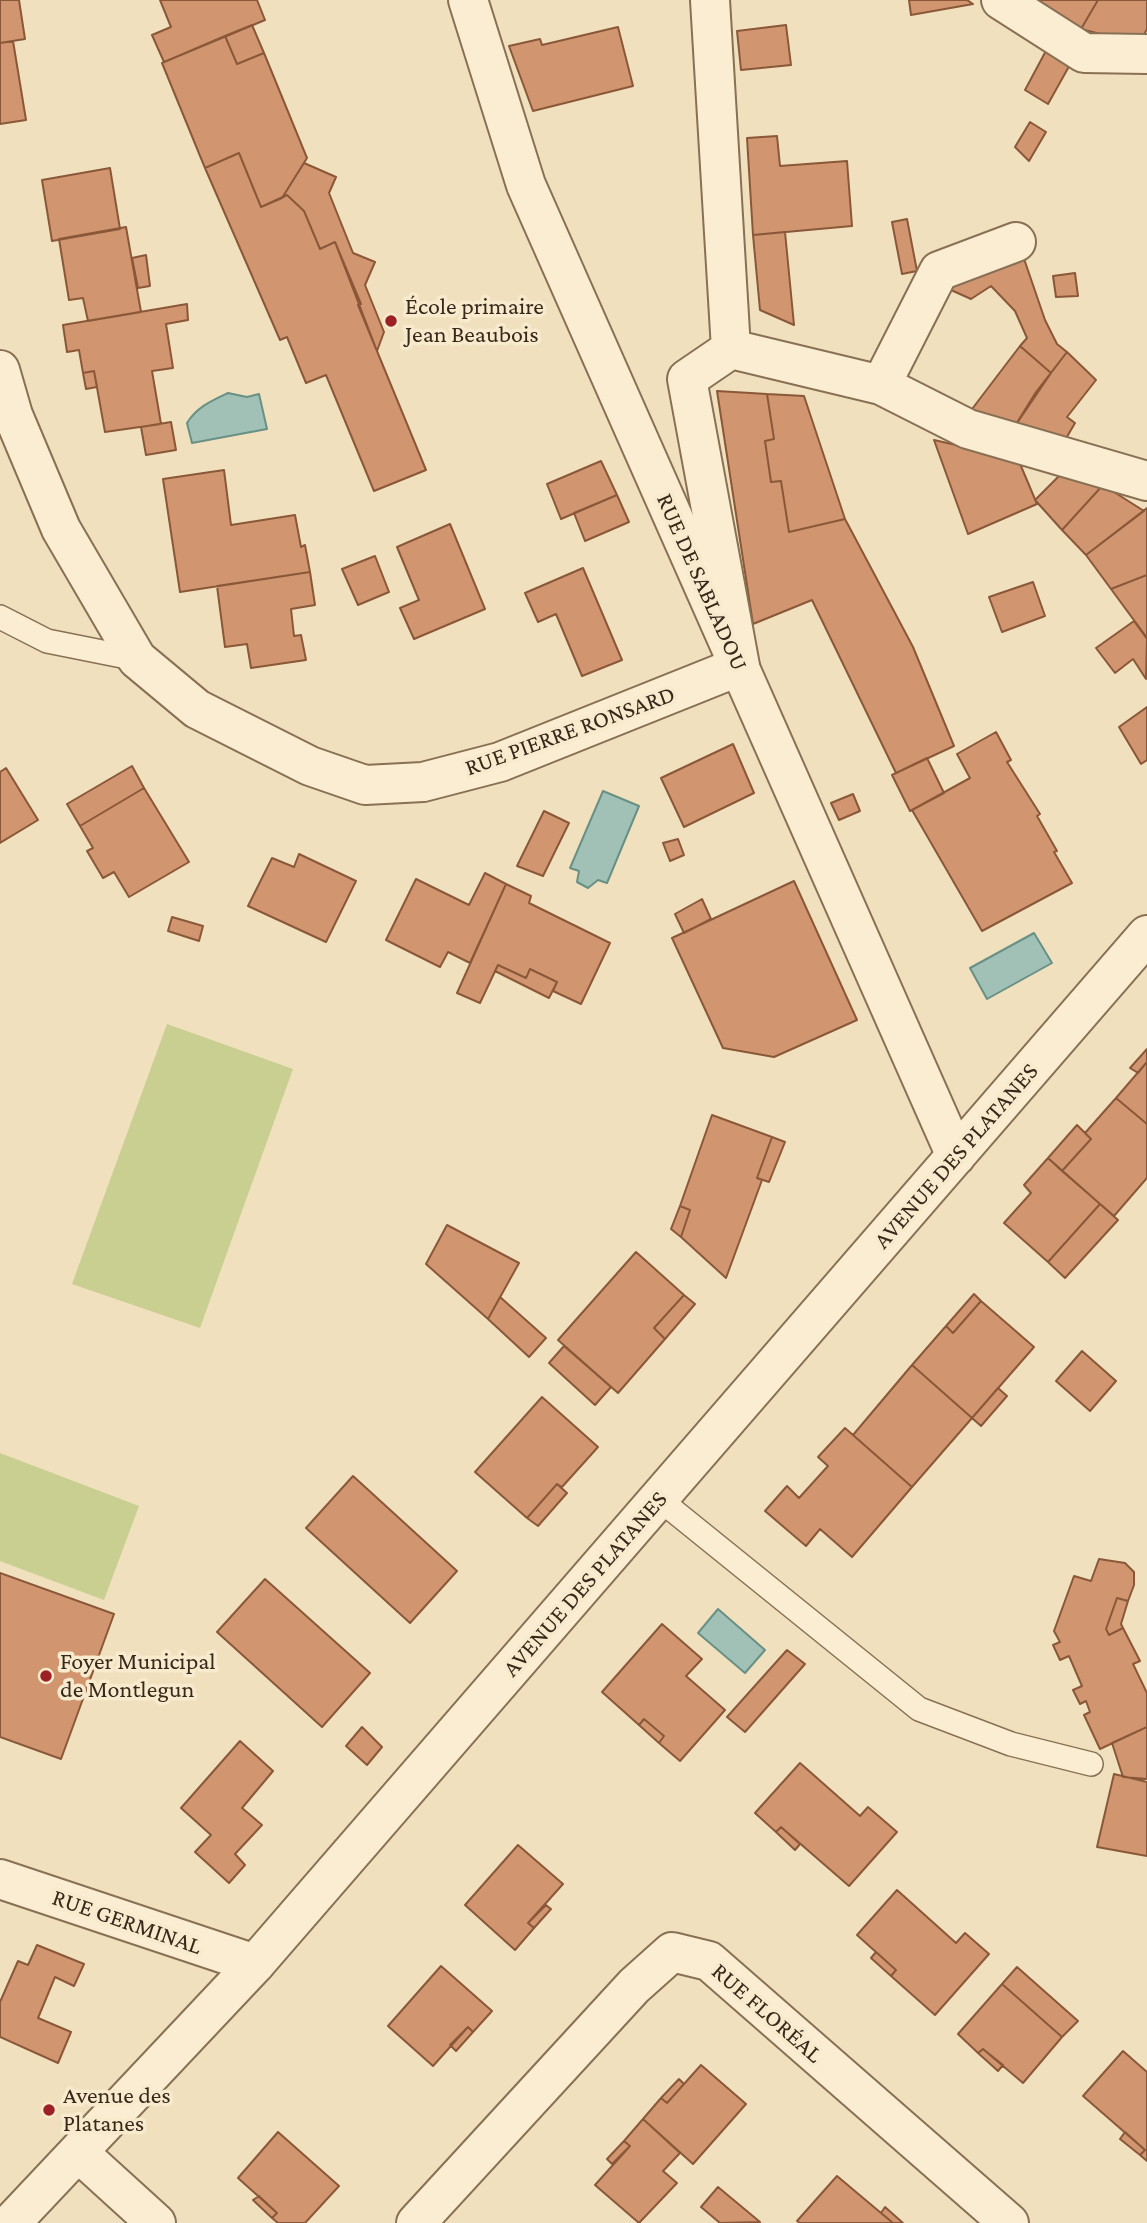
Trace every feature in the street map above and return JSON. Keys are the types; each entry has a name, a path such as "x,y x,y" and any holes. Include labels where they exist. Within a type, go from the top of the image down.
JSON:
{"street":[{"name":"RUE DE SABLADOU","path":"468,0 526,185 956,1156"},
{"path":"710,0 731,349"},
{"path":"1001,0 1084,53 1147,54"},
{"path":"881,385 939,271 1016,242"},
{"path":"740,666 687,379 731,349 881,385 968,429 1147,481"},
{"name":"RUE PIERRE RONSARD","path":"0,370 13,415 61,529 137,659 197,709 310,766 365,785 423,782 500,762 740,666"},
{"name":"AVENUE DES PLATANES","path":"11,2223 255,1964 1147,935"},
{"name":"RUE GERMINAL","path":"0,1879 255,1964"},
{"name":"RUE FLORÉAL","path":"416,2223 634,1986 672,1952 709,1961 1009,2223"},
{"path":"79,2153 156,2223"}],"lane":[{"name":"RUE PIERRE RONSARD","path":"0,617 47,641 137,659"},
{"path":"659,1499 919,1709 1011,1745 1091,1764"}],"green space":[{"path":"167,1024 293,1069 200,1328 72,1284"},
{"path":"0,1453 139,1506 104,1600 0,1561"}],"water":[{"path":"228,393 247,397 259,394 267,429 192,443 187,423 191,417 205,405"},
{"path":"603,791 639,806 607,883 598,880 588,888 577,882 579,871 570,868"},
{"path":"1034,933 1052,963 987,999 970,968"},
{"path":"718,1609 765,1650 745,1673 698,1633"}],"building":[{"path":"0,0 19,0 25,39 0,43"},
{"path":"160,0 257,0 265,20 164,62 152,35 171,27"},
{"path":"909,0 967,0 973,4 911,15"},
{"path":"1037,0 1098,0 1081,29 1034,6"},
{"path":"1098,0 1147,0 1147,29 1139,44 1081,29"},
{"path":"252,25 264,53 237,64 225,36"},
{"path":"786,25 791,65 741,70 737,31"},
{"path":"618,27 633,86 533,111 509,46 540,39 542,45"},
{"path":"225,36 237,64 264,53 307,158 282,198 261,207 239,153 205,168 162,63"},
{"path":"13,41 26,120 0,124 0,43"},
{"path":"1048,47 1072,61 1048,104 1025,90"},
{"path":"1030,122 1046,132 1029,161 1015,147"},
{"path":"777,136 780,166 847,161 852,226 753,235 747,138"},
{"path":"239,153 261,207 287,195 304,211 320,249 335,242 426,470 374,491 326,375 306,383 287,337 280,340 205,168"},
{"path":"304,163 336,177 329,193 353,253 375,262 365,285 384,332 377,351 335,242 320,249 304,211 287,195 282,198"},
{"path":"110,168 120,229 52,241 42,180"},
{"path":"907,219 917,271 902,274 892,222"},
{"path":"126,227 141,312 88,321 83,298 69,300 59,239"},
{"path":"785,232 794,325 760,310 753,235"},
{"path":"1021,250 1045,320 1057,344 1067,352 1051,373 1020,346 1027,338 1015,311 991,286 971,299 942,286"},
{"path":"146,255 150,286 138,288 132,258"},
{"path":"1075,273 1078,296 1056,297 1053,276"},
{"path":"187,304 188,320 166,324 173,368 152,371 161,424 105,432 94,371 83,373 79,350 67,352 63,325"},
{"path":"1020,346 1051,373 1013,429 969,413"},
{"path":"1067,352 1096,380 1067,417 1075,423 1061,447 1013,429 1036,392"},
{"path":"94,371 97,387 86,389 83,373"},
{"path":"717,391 767,394 774,439 765,441 771,482 781,481 789,532 845,519 913,647 954,746 896,773 812,600 753,624"},
{"path":"767,394 804,396 845,519 789,532 781,481 771,482 765,441 774,439"},
{"path":"171,422 176,450 146,455 141,427"},
{"path":"934,440 1018,459 1037,504 968,534"},
{"path":"601,461 617,495 561,519 547,484"},
{"path":"1066,469 1103,485 1062,530 1035,500"},
{"path":"224,470 231,525 295,515 301,547 305,545 310,572 180,592 163,479"},
{"path":"1103,485 1144,511 1086,555 1062,530"},
{"path":"617,495 629,522 585,541 574,513"},
{"path":"1147,508 1147,575 1111,589 1086,555"},
{"path":"450,524 485,609 414,639 400,608 419,600 397,547"},
{"path":"375,556 389,592 358,605 342,569"},
{"path":"583,568 622,660 582,676 556,614 538,622 525,593"},
{"path":"310,572 315,605 291,609 294,636 301,635 306,660 251,668 247,644 225,647 217,586"},
{"path":"1147,575 1147,638 1111,589"},
{"path":"1033,582 1045,616 1002,632 989,597"},
{"path":"1134,621 1147,639 1146,679 1133,659 1115,673 1096,648"},
{"path":"1147,707 1147,760 1141,764 1119,727"},
{"path":"996,732 1011,760 1007,762 1040,814 1037,816 1072,883 982,931 912,810 970,778 957,754"},
{"path":"733,744 754,793 684,827 661,778"},
{"path":"927,758 944,793 910,811 892,775"},
{"path":"132,766 144,788 80,826 67,804"},
{"path":"6,768 38,820 0,843 0,772"},
{"path":"144,788 189,862 129,897 114,872 103,878 87,851 93,848 80,826"},
{"path":"853,794 860,811 839,820 831,803"},
{"path":"544,811 569,823 543,876 517,866"},
{"path":"678,839 684,855 670,861 663,843"},
{"path":"299,854 356,881 326,942 248,906 272,858 294,867"},
{"path":"485,873 506,884 470,963 448,952 440,967 386,940 416,879 469,905"},
{"path":"794,881 857,1020 774,1057 723,1048 672,938"},
{"path":"506,884 531,896 529,903 610,943 581,1004 553,991 557,982 530,969 526,978 498,965 480,1003 457,993"},
{"path":"702,899 711,919 684,933 675,914"},
{"path":"172,917 203,926 199,941 168,931"},
{"path":"498,965 526,978 530,969 557,982 549,998 495,971"},
{"path":"1147,1049 1147,1062 1138,1073 1130,1068"},
{"path":"1147,1062 1147,1124 1116,1098"},
{"path":"1116,1098 1147,1124 1147,1178 1114,1216 1062,1171 1091,1139 1085,1133"},
{"path":"712,1115 772,1137 757,1178 762,1180 726,1278 681,1237 690,1210 680,1206"},
{"path":"1077,1125 1091,1139 1062,1171 1048,1158"},
{"path":"772,1137 785,1142 769,1182 757,1178"},
{"path":"1048,1158 1100,1204 1048,1262 1004,1223 1031,1193 1024,1185"},
{"path":"1100,1204 1118,1220 1065,1278 1048,1262"},
{"path":"680,1206 690,1210 681,1237 671,1229"},
{"path":"447,1225 519,1263 488,1319 426,1264"},
{"path":"636,1252 684,1295 654,1328 665,1339 618,1393 558,1340"},
{"path":"974,1294 981,1301 953,1333 946,1326"},
{"path":"684,1295 695,1304 665,1339 654,1328"},
{"path":"500,1297 546,1338 529,1357 488,1319"},
{"path":"981,1301 1034,1347 972,1418 912,1365 946,1326 953,1333"},
{"path":"564,1346 611,1387 595,1405 549,1363"},
{"path":"1082,1351 1116,1381 1090,1411 1056,1381"},
{"path":"912,1365 972,1418 912,1487 853,1435"},
{"path":"998,1388 1007,1396 981,1426 972,1418"},
{"path":"542,1397 598,1447 562,1487 557,1484 527,1518 475,1472"},
{"path":"845,1428 912,1487 852,1557 820,1529 806,1546 765,1511 787,1486 799,1498 828,1466 818,1457"},
{"path":"353,1476 457,1571 410,1623 306,1528"},
{"path":"557,1484 567,1493 538,1526 527,1518"},
{"path":"1099,1559 1125,1563 1134,1572 1134,1585 1128,1601 1117,1598 1106,1629 1109,1635 1123,1628 1140,1661 1133,1664 1147,1693 1147,1727 1100,1749 1084,1715 1090,1712 1086,1701 1080,1704 1073,1690 1082,1686 1069,1656 1060,1660 1053,1645 1060,1642 1054,1631 1074,1576 1091,1581"},
{"name":"Foyer Municipal de Montlegun","path":"0,1573 114,1614 61,1759 0,1737"},
{"path":"265,1579 370,1673 322,1727 217,1632"},
{"path":"1117,1598 1128,1601 1121,1624 1123,1628 1109,1635 1106,1629"},
{"path":"662,1624 702,1659 686,1676 725,1710 680,1761 659,1743 664,1736 644,1719 639,1725 602,1692"},
{"path":"787,1650 805,1664 745,1732 727,1717"},
{"path":"644,1719 664,1736 659,1743 639,1725"},
{"path":"362,1727 382,1747 367,1765 346,1746"},
{"path":"1147,1727 1147,1779 1123,1777 1112,1743"},
{"path":"240,1741 273,1771 242,1808 262,1825 235,1854 245,1865 229,1883 195,1852 211,1835 181,1808"},
{"path":"800,1763 860,1816 868,1807 897,1832 849,1886 781,1827 776,1832 755,1813"},
{"path":"1114,1774 1147,1782 1147,1856 1097,1847"},
{"path":"781,1827 800,1844 795,1850 776,1832"},
{"path":"518,1845 563,1884 528,1923 534,1928 515,1950 465,1905"},
{"path":"897,1890 956,1943 965,1933 989,1954 935,2015 891,1976 896,1970 857,1935"},
{"path":"546,1905 551,1909 534,1928 528,1923"},
{"path":"37,1945 84,1964 74,1986 55,1977 38,2018 71,2032 58,2063 0,2037 0,2002 18,1961 28,1965"},
{"path":"876,1952 896,1970 891,1976 871,1958"},
{"path":"441,1966 492,2011 473,2032 468,2027 433,2066 388,2026"},
{"path":"1017,1967 1078,2021 1062,2037 1002,1984"},
{"path":"1002,1984 1062,2037 1023,2083 983,2049 978,2053 958,2034"},
{"path":"468,2027 473,2032 456,2051 450,2045"},
{"path":"983,2049 1003,2065 998,2071 978,2053"},
{"path":"1123,2051 1147,2072 1147,2161 1140,2155 1145,2150 1083,2096"},
{"path":"701,2065 746,2104 693,2164 643,2119 661,2098 667,2103"},
{"path":"679,2079 684,2084 667,2103 661,2098"},
{"path":"643,2119 680,2153 663,2171 677,2183 639,2223 595,2185 630,2146 624,2141"},
{"path":"278,2132 339,2186 305,2223 278,2223 272,2218 277,2213 238,2178"},
{"path":"1125,2132 1145,2150 1140,2155 1120,2139"},
{"path":"624,2141 630,2146 612,2164 607,2159"},
{"path":"837,2176 893,2223 797,2221"},
{"path":"718,2187 760,2222 720,2223 701,2207"},
{"path":"259,2196 277,2213 272,2218 253,2200"},
{"path":"885,2207 903,2223 893,2223 881,2213"}],"place":[{"name":"École primaire Jean Beaubois","path":"391,321"},
{"name":"Foyer Municipal de Montlegun","path":"46,1676"},
{"name":"Avenue des Platanes","path":"49,2110"}]}
